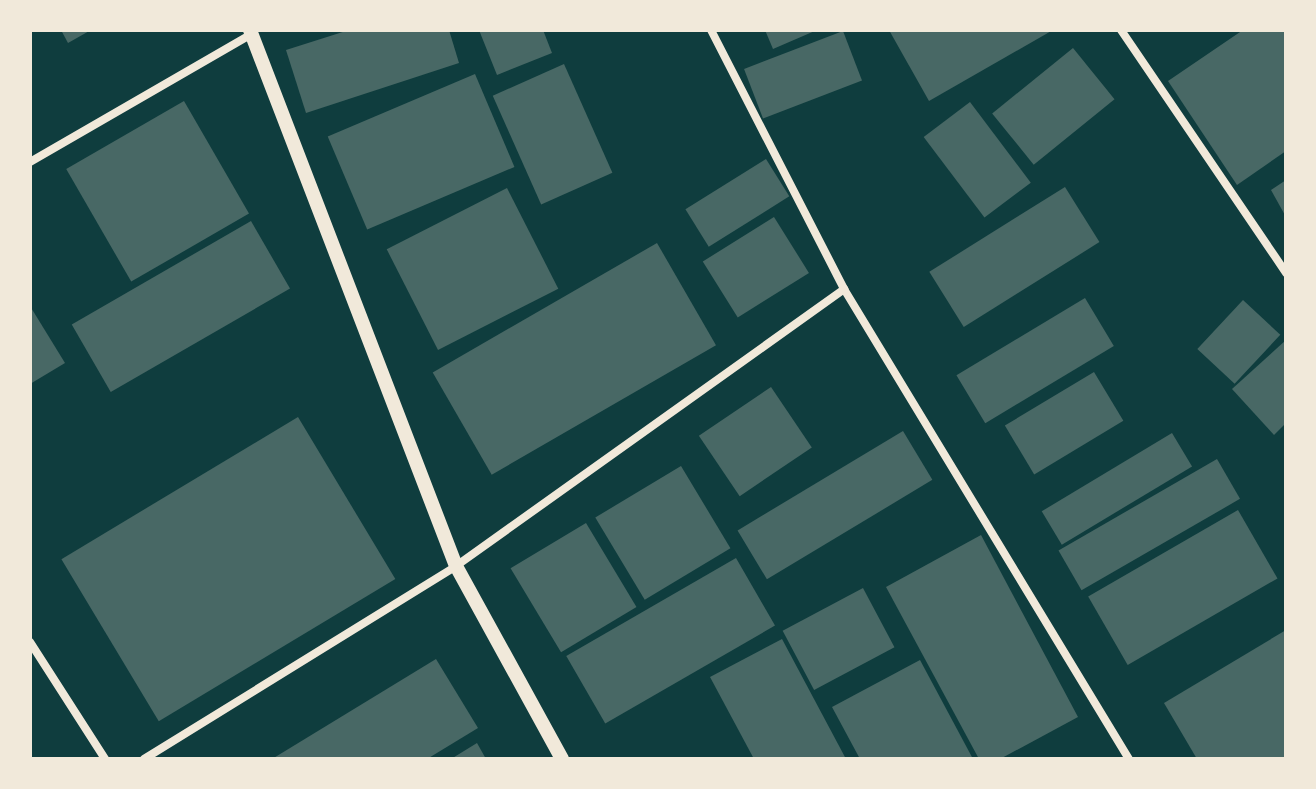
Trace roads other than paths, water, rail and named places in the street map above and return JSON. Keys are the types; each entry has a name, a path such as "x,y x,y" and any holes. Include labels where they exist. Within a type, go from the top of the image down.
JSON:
{"street":[{"path":"711,30 844,289 1129,759"},
{"path":"1121,30 1286,273"},
{"path":"30,162 251,32 456,566 562,759"},
{"path":"144,759 456,566 844,289"},
{"path":"30,642 105,759"}]}
